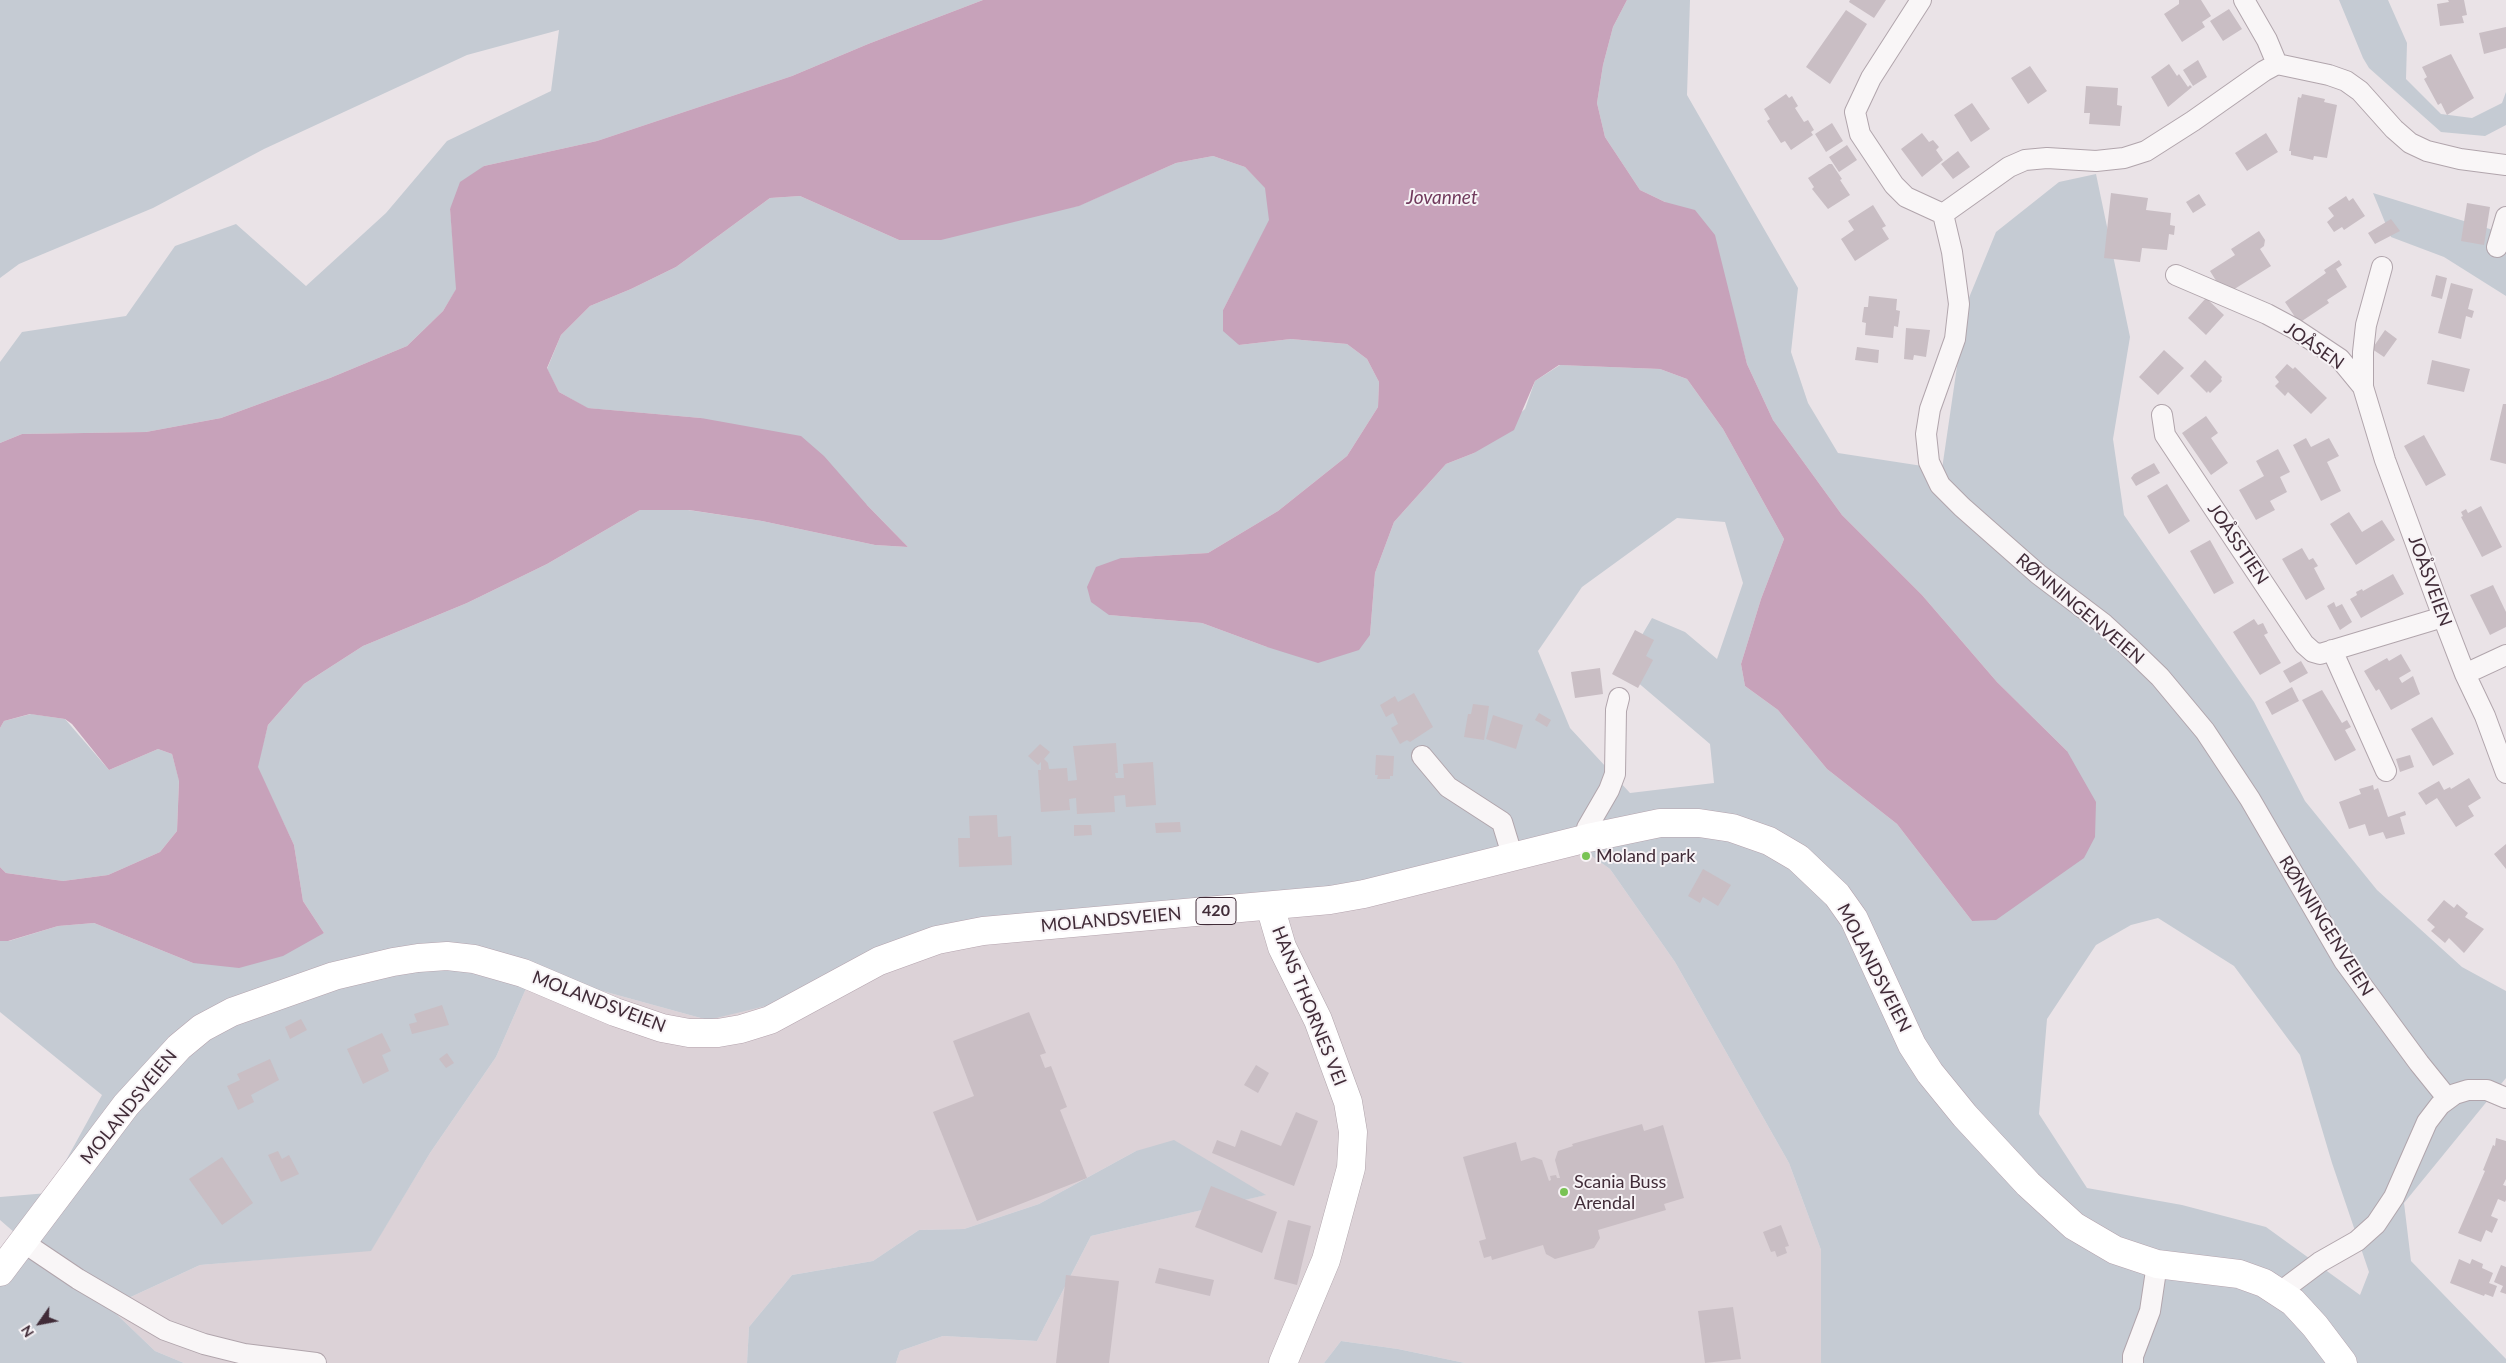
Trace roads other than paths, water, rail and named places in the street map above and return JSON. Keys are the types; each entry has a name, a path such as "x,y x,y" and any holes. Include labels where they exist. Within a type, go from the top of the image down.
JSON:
{"main road":[{"name":"MOLANDSVEIEN","path":"0,1272 126,1106 153,1072 179,1046 202,1028 232,1012 334,976 418,958 446,956 474,959 523,973 615,1012 662,1028 689,1033 718,1033 741,1029 770,1020 879,961 937,940 983,931 1270,906 1364,894 1588,838 1660,823 1700,823 1751,834 1798,858 1837,895 1854,919 1912,1045 1930,1073 1965,1116 2028,1184 2074,1226 2115,1250 2157,1264 2239,1274 2280,1292 2293,1302 2315,1326 2343,1363"},
{"name":"HANS THORNES VEI","path":"1270,906 1282,947 1318,1020 1348,1102 1353,1132 1351,1168 1326,1260 1284,1363"}],"street":[{"path":"1921,0 1871,78 1855,112 1860,134 1894,185 1906,197 1943,214 2009,167 2025,160 2047,158 2096,161 2124,158 2146,151 2277,64 2329,75 2346,81 2360,91 2404,138 2427,150 2460,159 2506,165"},
{"path":"2244,0 2267,40 2277,64"},
{"name":"RØNNINGENVEIEN","path":"1943,214 1952,252 1959,304 1955,339 1930,410 1926,434 1928,462 1932,472 1940,485 1962,507 2038,574 2104,624 2160,677 2204,731 2250,799 2344,961 2413,1056 2448,1099"},
{"path":"2497,247 2506,217"},
{"name":"JOÅSEN","path":"2363,387 2362,352 2366,325 2382,267"},
{"name":"JOÅSEN","path":"2176,275 2267,314 2303,334 2340,359 2363,387"},
{"name":"JOÅSVEIEN","path":"2363,387 2385,460 2443,617 2465,674 2485,716 2506,773"},
{"name":"JOÅSSTIEN","path":"2162,415 2165,435 2304,644 2313,652 2320,654 2443,617"},
{"path":"2332,650 2386,771"},
{"path":"2465,674 2506,655"},
{"path":"1588,838 1587,828 1609,790 1615,774 1616,710 1619,698"},
{"path":"1422,756 1448,787 1502,822 1513,858"},
{"path":"2280,1292 2320,1262 2356,1241 2376,1224 2394,1197 2427,1122 2440,1105 2455,1094 2468,1090 2487,1090 2506,1098"},
{"path":"23,1242 78,1279 165,1330 204,1344 244,1354 316,1363"},
{"path":"2133,1363 2133,1356 2150,1311 2157,1264"}],"water":[{"name":"Jovannet","path":"983,0 1627,0 1613,27 1603,65 1597,103 1605,137 1640,190 1665,202 1695,210 1715,235 1747,364 1773,420 1842,515 1922,595 1997,682 2067,751 2096,802 2095,837 2084,858 1996,920 1972,921 1897,824 1827,769 1778,710 1745,686 1741,664 1761,599 1784,539 1723,429 1687,379 1660,369 1559,365 1535,381 1514,430 1474,453 1446,464 1394,522 1375,573 1370,635 1359,650 1318,663 1202,623 1109,615 1091,602 1087,587 1096,567 1121,558 1208,553 1278,511 1347,456 1378,407 1379,382 1367,359 1347,344 1291,339 1239,345 1223,331 1223,310 1269,220 1265,188 1245,167 1213,156 1176,163 1079,206 941,240 899,240 800,196 770,198 676,267 590,306 561,335 547,368 559,392 588,408 701,418 801,436 824,456 867,505 908,547 875,545 762,521 689,510 640,510 547,564 467,603 363,646 304,684 268,725 258,767 294,845 303,901 324,933 283,956 239,968 193,963 94,923 58,926 8,941 0,941 0,867 6,873 63,881 108,875 160,852 177,831 179,781 172,754 158,749 109,770 72,724 65,719 30,714 4,721 0,728 0,443 22,434 146,432 221,418 330,378 407,346 443,311 456,289 450,209 460,182 484,166 597,141 792,76 868,44"}],"place":[{"name":"Moland park","path":"1586,856"},
{"name":"Scania Buss Arendal","path":"1564,1192"}]}
